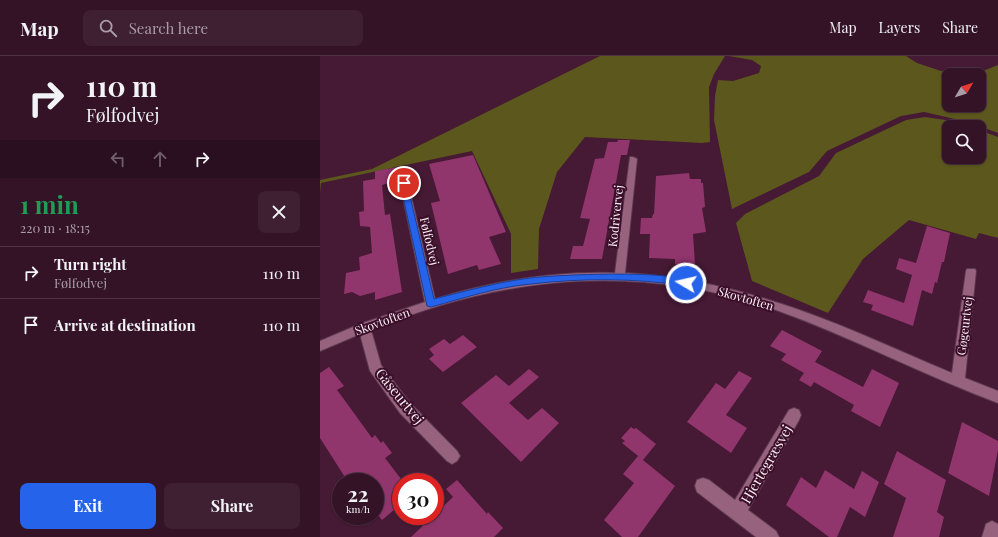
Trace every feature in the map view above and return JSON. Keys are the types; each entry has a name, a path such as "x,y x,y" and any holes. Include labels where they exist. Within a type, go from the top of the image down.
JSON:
{"street":[{"name":"Kodrivervej","path":"620,276 633,159"},
{"name":"Følfodvej","path":"404,183 431,304"},
{"name":"Gøgeurtvej","path":"958,381 970,271"},
{"name":"Skovtoften","path":"320,346 364,327 431,304 482,290 531,281 620,276 661,279 691,284 751,298 811,318 998,397"},
{"name":"Gåseurtvej","path":"364,327 375,367 405,408 452,456"},
{"name":"Hjertegræsvej","path":"738,512 794,415"},
{"name":"Hjertegræsvej","path":"703,486 770,537"}],"shaded area":[{"path":"600,56 725,56 714,74 709,87 710,142 702,143 585,137 557,172 539,229 538,269 511,273 511,234 472,151 321,183 320,193 320,180 372,169"},
{"path":"729,56 906,56 917,63 942,71 942,112 986,112 986,70 998,65 998,133 986,129 986,120 959,120 924,112 901,116 827,151 809,172 732,209 714,120 715,96 718,80 733,81 759,73 761,66 752,60"},
{"path":"925,117 946,120 942,120 942,164 986,164 986,133 998,137 998,238 979,233 976,239 909,220 863,259 828,313 752,281 736,223 745,214 819,176 836,153 906,120"}],"building":[{"path":"618,140 630,140 627,155 621,155 602,259 570,259 573,246 583,246 590,219 580,218 595,159 604,158 608,142 617,142"},
{"path":"473,155 506,232 489,237 501,264 479,270 477,265 448,274 431,203 440,201 429,164"},
{"path":"398,167 402,180 382,185 385,215 390,214 402,292 375,300 375,292 360,296 352,292 344,294 346,273 360,270 359,257 372,253 370,227 360,226 359,212 364,211 363,181 375,179 375,171"},
{"path":"689,173 690,179 701,179 701,183 703,183 705,207 702,208 706,232 693,234 695,264 675,264 675,259 649,258 650,234 640,234 641,218 652,218 654,214 656,176"},
{"path":"927,226 950,233 944,262 942,262 937,283 935,282 932,294 922,290 913,326 871,310 873,305 863,302 868,290 904,303 912,275 896,269 899,258 916,263"},
{"path":"782,330 822,351 815,362 863,387 872,369 899,383 880,427 851,411 854,405 814,382 811,387 799,380 804,373 781,360 786,354 770,346"},
{"path":"463,335 477,347 443,372 429,359 434,355 429,349 444,339 450,344"},
{"path":"329,367 344,386 337,390 372,438 375,435 381,443 383,441 392,453 385,458 396,473 392,473 392,512 384,518 384,473 342,473 320,438 320,373"},
{"path":"529,369 539,377 509,403 528,420 542,408 559,423 521,462 461,403 496,375 509,386"},
{"path":"739,371 752,378 726,415 747,428 731,453 687,422 716,383 725,389"},
{"path":"962,422 998,441 998,450 989,496 948,473"},
{"path":"631,427 634,429 636,428 656,444 643,460 622,443 625,441 621,438"},
{"path":"897,451 946,480 937,512 944,517 939,537 893,537 906,498 884,484"},
{"path":"638,456 675,486 638,537 622,537 604,520 634,483 623,474"},
{"path":"825,470 854,489 862,471 879,482 865,517 850,507 837,537 829,537 786,505 801,477 816,488"},
{"path":"457,480 487,514 488,512 503,528 494,537 411,537 424,525 444,525 444,506 453,497 446,489"}],"route":[{"path":"404,183 431,304 482,290 531,281 578,277 620,276 661,279 686,283"}]}
